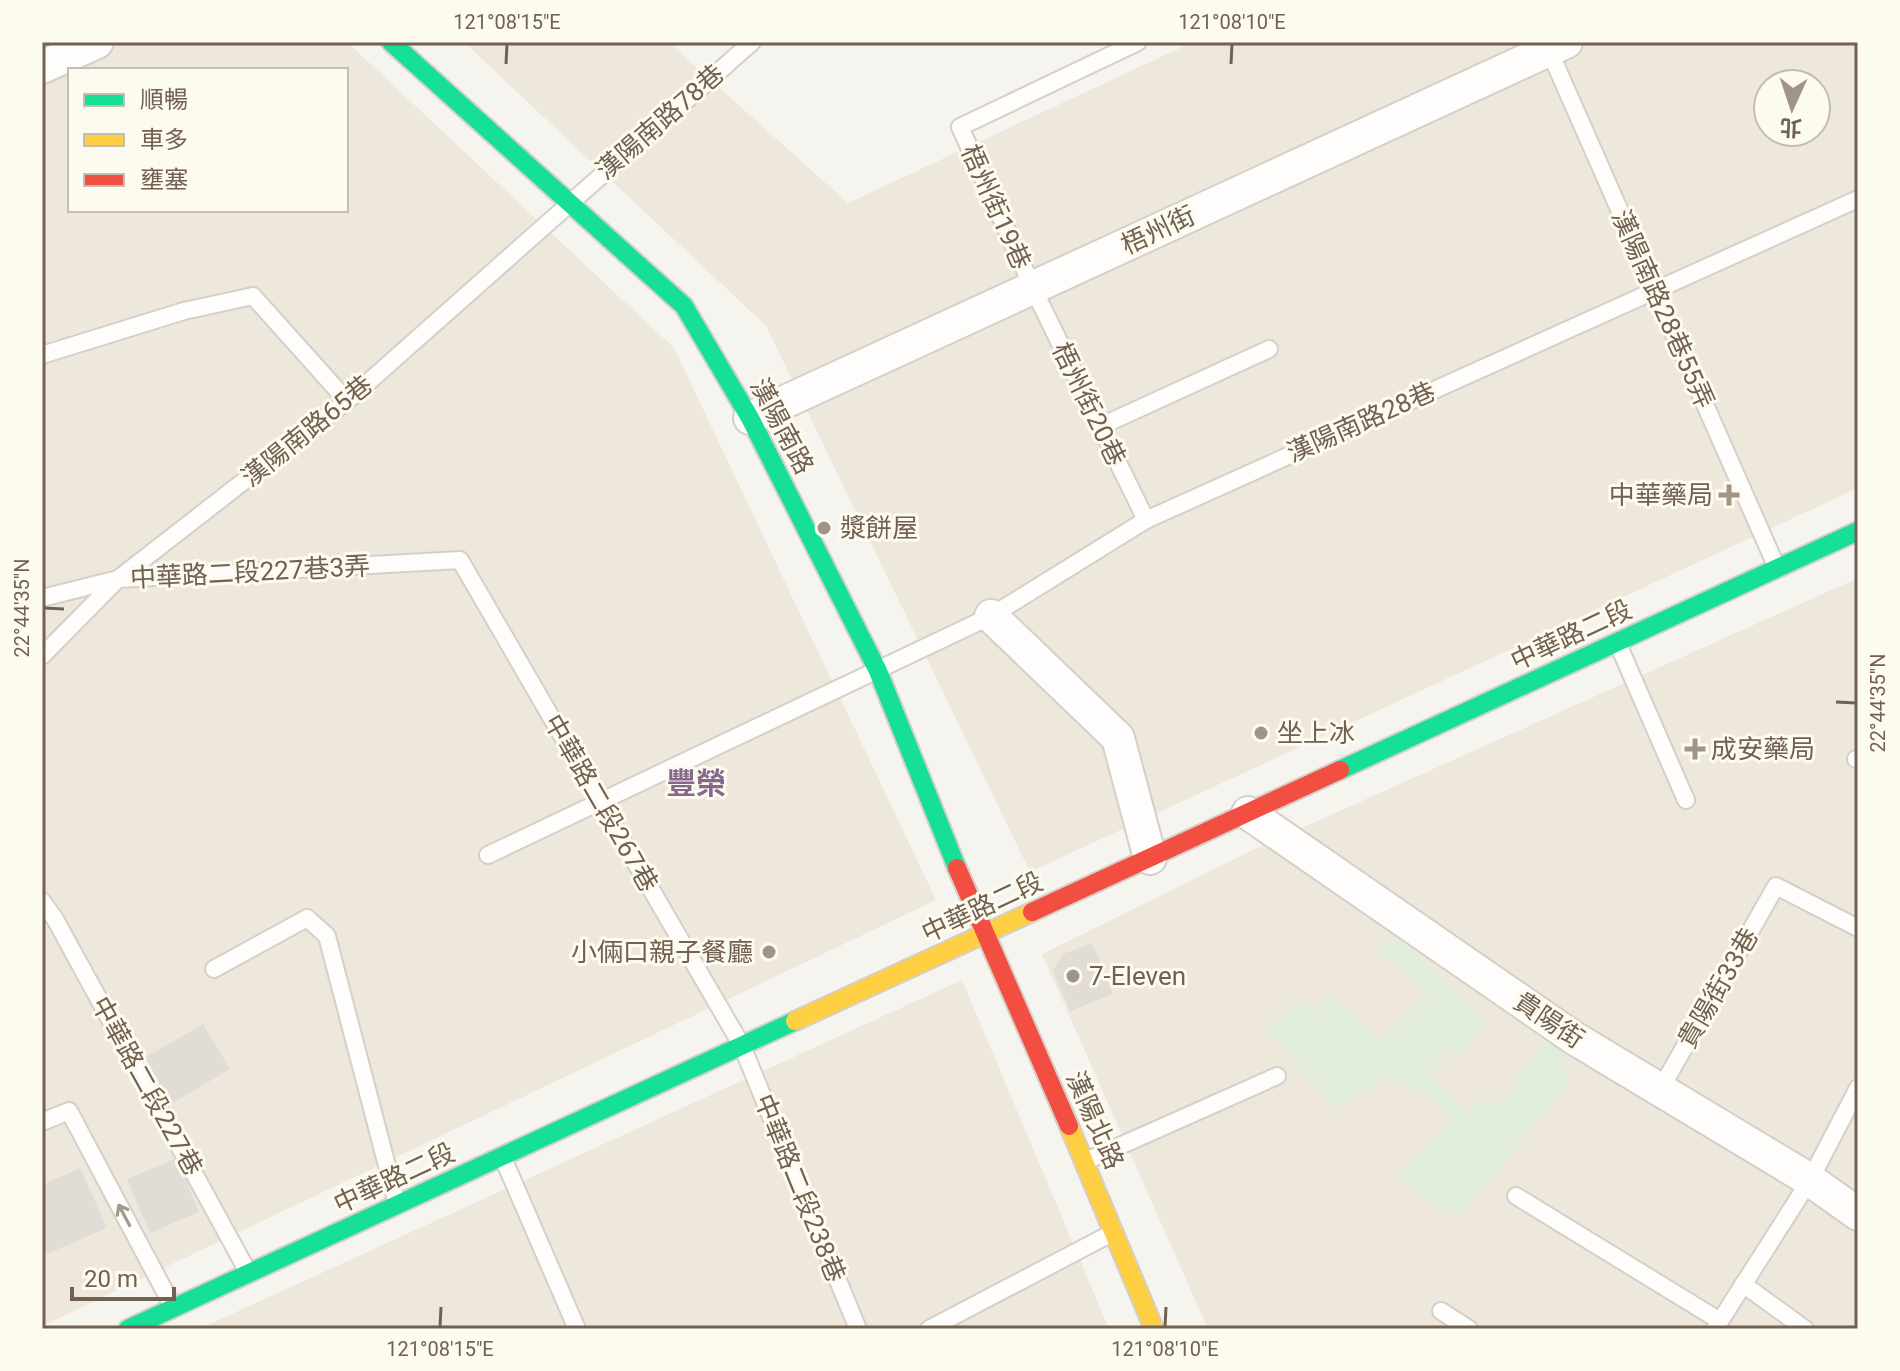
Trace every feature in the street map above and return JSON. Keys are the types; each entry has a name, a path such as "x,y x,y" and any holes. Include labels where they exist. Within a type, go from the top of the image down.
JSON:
{"street":[{"path":"42,67 97,42"},
{"name":"漢陽南路","path":"391,42 684,306 750,418 878,671 984,935"},
{"name":"梧州街","path":"750,418 1558,46"},
{"name":"中華路二段","path":"128,1329 1858,531"},
{"path":"991,616 1118,738 1150,858"},
{"name":"貴陽街","path":"1248,813 1574,1038 1810,1180 1858,1214"},
{"name":"漢陽北路","path":"984,935 1115,1231 1154,1329"}],"lane":[{"name":"漢陽南路78巷","path":"569,202 752,42"},
{"name":"梧州街19巷","path":"1033,288 960,127 1138,42"},
{"name":"漢陽南路28巷55弄","path":"1558,46 1654,290 1777,569"},
{"name":"漢陽南路28巷","path":"488,855 991,616 1146,520 1858,199"},
{"name":"漢陽南路65巷","path":"42,656 118,579 347,401 569,202"},
{"name":"梧州街20巷","path":"1033,288 1146,520"},
{"path":"42,355 184,311 253,296 347,401"},
{"path":"1101,426 1269,349"},
{"name":"中華路二段227巷3弄","path":"42,598 118,579 460,560"},
{"name":"中華路二段267巷","path":"460,560 742,1046"},
{"path":"1618,642 1686,800"},
{"name":"貴陽街33巷","path":"1660,1090 1776,886 1858,928"},
{"name":"中華路二段227巷","path":"42,901 55,919 249,1273"},
{"path":"214,969 307,918 327,936 398,1205"},
{"name":"中華路二段238巷","path":"742,1046 858,1329"},
{"path":"1084,1162 1277,1076"},
{"path":"1516,1196 1717,1325 1810,1180 1858,1088"},
{"path":"42,1122 69,1111 173,1308"},
{"path":"503,1157 577,1329"},
{"path":"929,1329 1115,1231"},
{"path":"1743,1284 1805,1329"},
{"path":"1441,1311 1469,1329"}],"shaded area":[{"path":"42,42 347,42 674,348 936,900 42,1326"},
{"path":"464,42 668,42 848,203 1193,42 1858,42 1858,488 1030,872 766,326"},
{"path":"1858,578 1858,1329 1208,1329 1042,954 1253,850"},
{"path":"962,980 1109,1329 199,1329"}],"green space":[{"path":"1397,933 1486,1022 1463,1055 1449,1051 1432,1076 1468,1111 1480,1100 1502,1103 1547,1035 1559,1046 1570,1083 1456,1220 1394,1176 1453,1119 1422,1094 1389,1078 1336,1108 1265,1029 1300,998 1316,1012 1330,992 1380,1041 1428,994 1376,950"}],"building":[{"path":"1092,943 1113,994 1070,1011 1053,970 1063,954"},
{"path":"203,1024 230,1069 171,1104 144,1058"},
{"path":"177,1158 199,1212 150,1233 127,1179"},
{"path":"80,1168 107,1228 42,1256 42,1185"}],"traffic: fast":[{"path":"391,42 684,306 750,418 878,671 957,868"},
{"path":"1340,770 1858,531"},
{"path":"128,1329 795,1021"}],"traffic: slow":[{"path":"795,1021 1032,912"},
{"path":"1069,1126 1154,1329"}],"traffic: jam":[{"path":"1032,912 1340,770"},
{"path":"957,868 1069,1126"}],"place":[{"name":"中華藥局","path":"1729,495"},
{"name":"漿餅屋","path":"824,528"},
{"name":"坐上冰","path":"1261,733"},
{"name":"成安藥局","path":"1695,749"},
{"name":"小倆口親子餐廳","path":"769,952"},
{"name":"7-Eleven","path":"1073,976"}],"district":[{"name":"豐榮","path":"696,784"}]}
